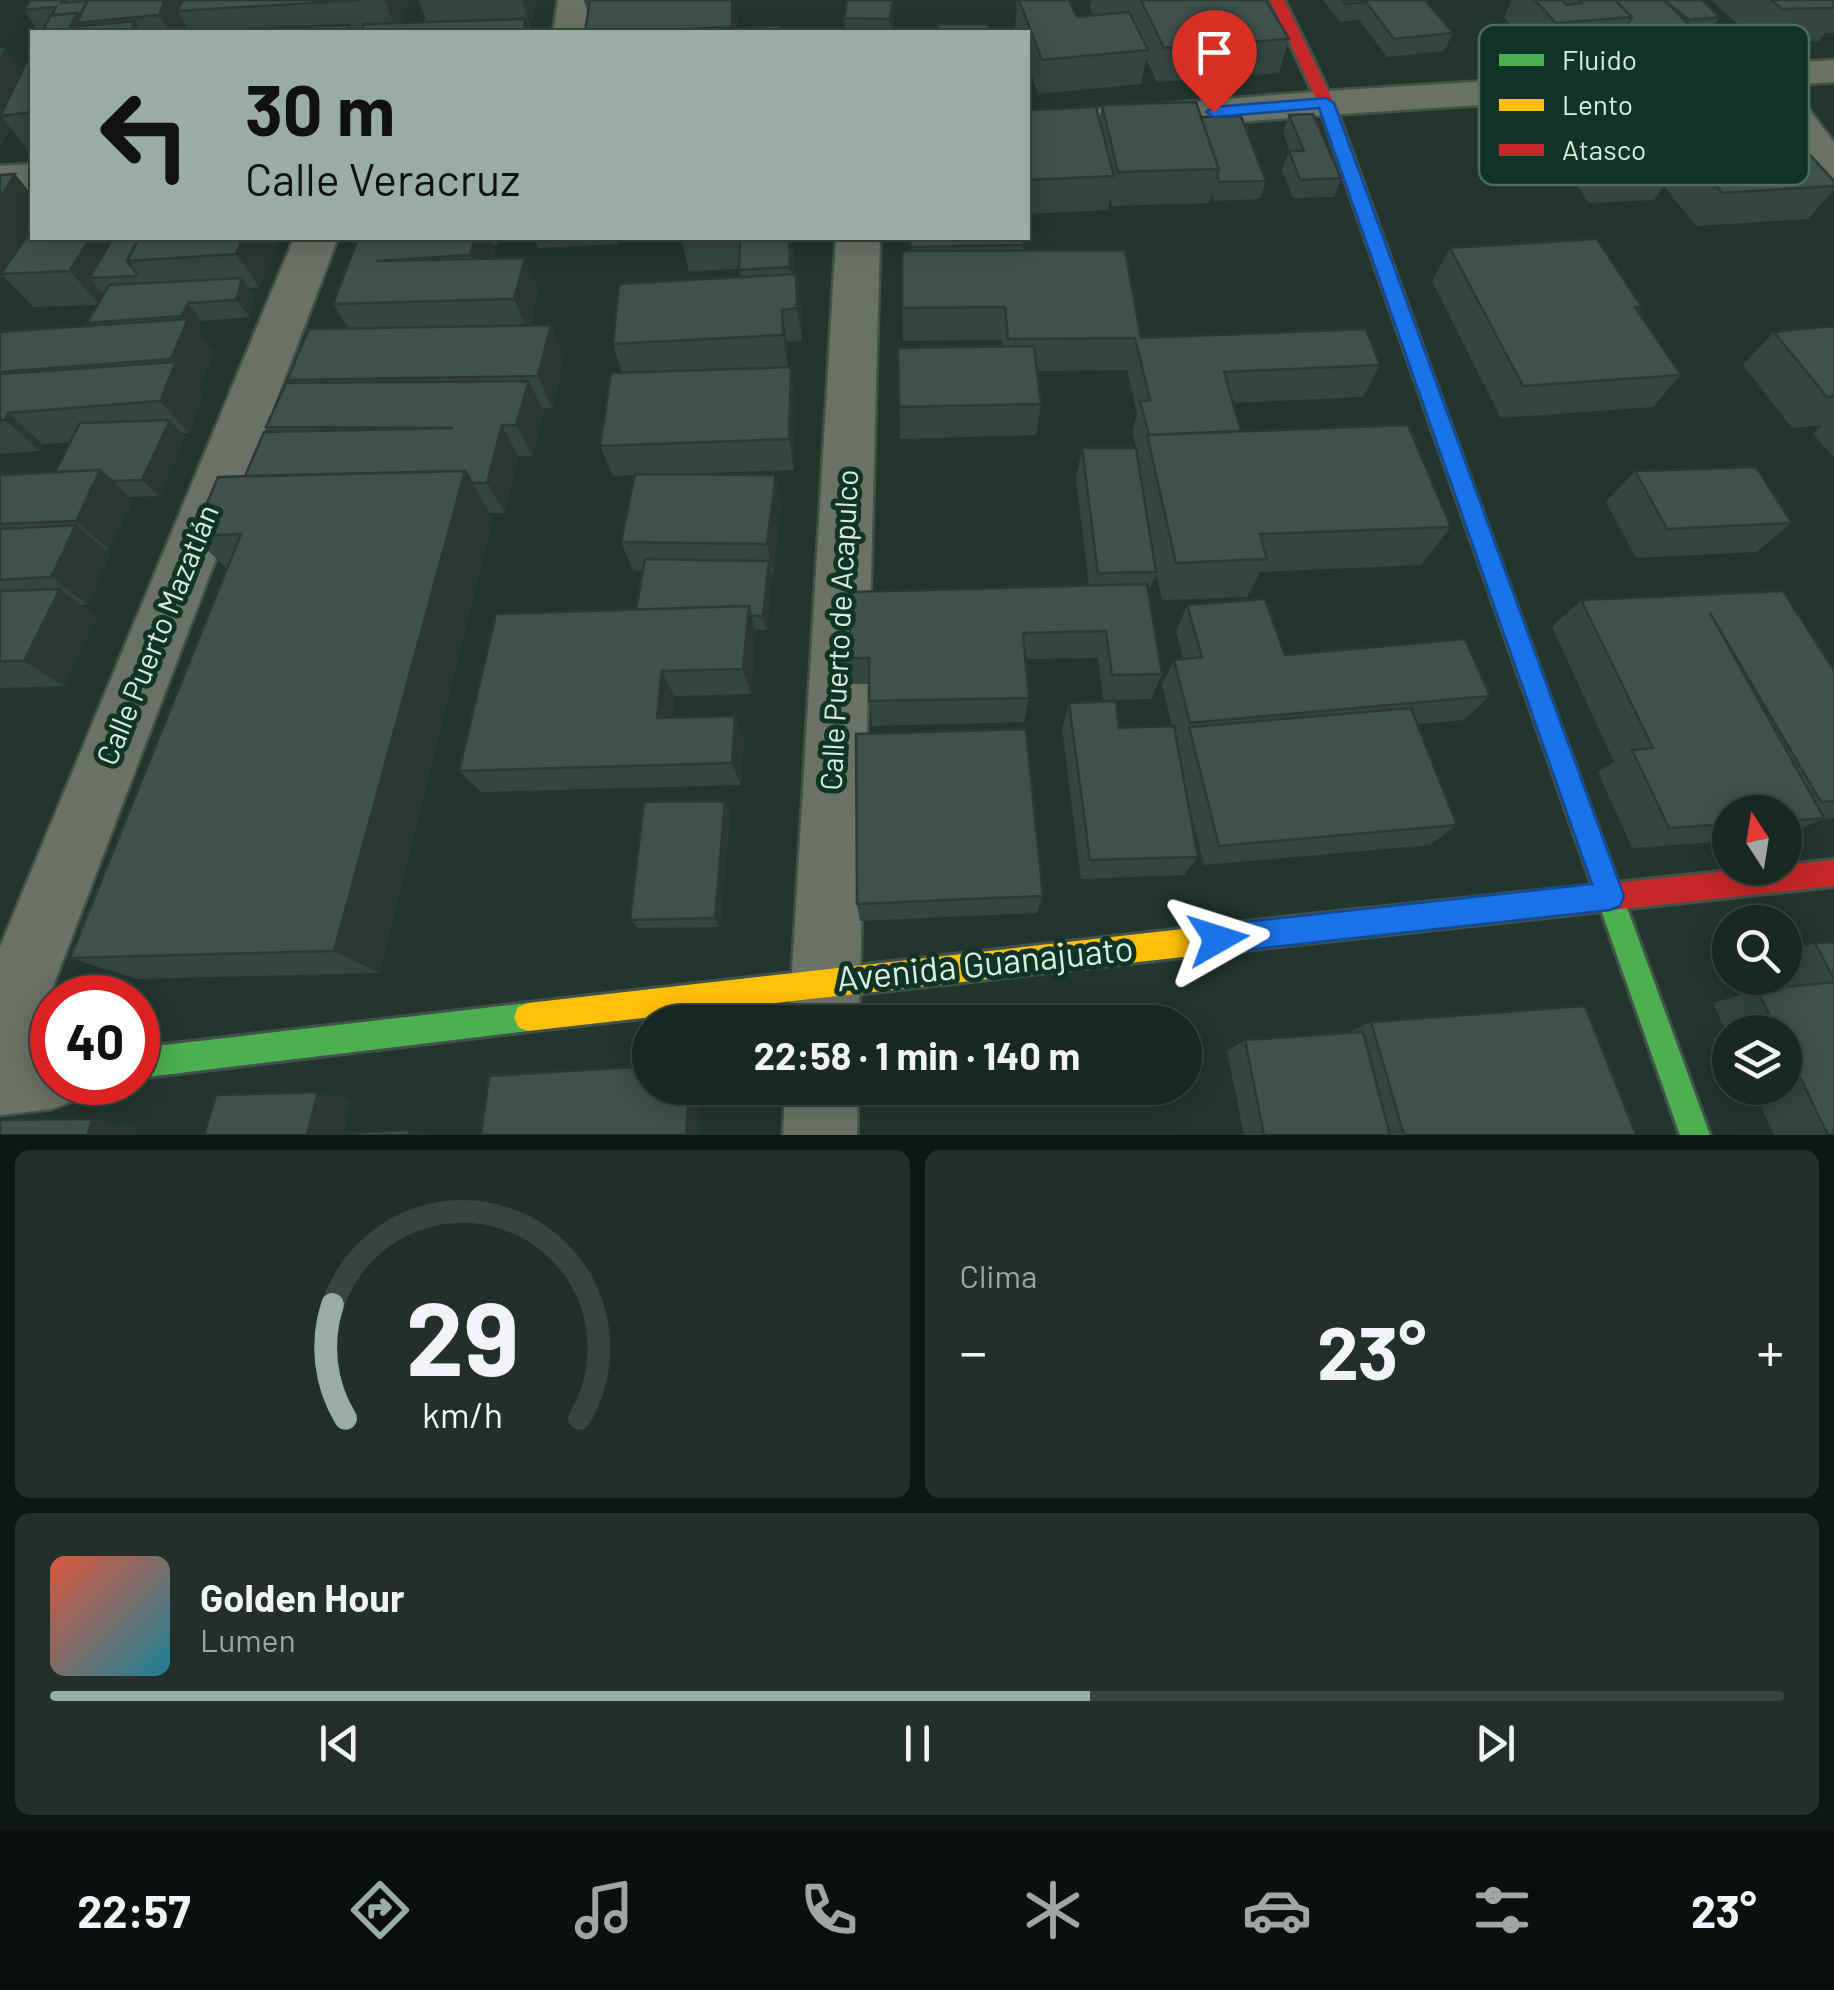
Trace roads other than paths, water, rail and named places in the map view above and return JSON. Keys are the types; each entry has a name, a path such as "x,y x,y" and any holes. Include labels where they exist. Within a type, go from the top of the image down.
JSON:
{"street":[{"path":"571,30 576,0"},
{"path":"1277,0 1326,103 1695,1135"},
{"path":"1809,72 1834,71"},
{"path":"1030,128 1479,93"},
{"path":"1809,136 1834,170"},
{"path":"0,179 30,177"},
{"name":"Calle Puerto Mazatlán","path":"0,1033 315,240"},
{"name":"Calle Puerto de Acapulco","path":"824,1002 858,240"},
{"name":"Avenida Guanajuato","path":"160,1061 824,1002 1610,896 1834,873"},
{"path":"0,1079 30,1076"},
{"path":"820,1135 821,1105"}]}
